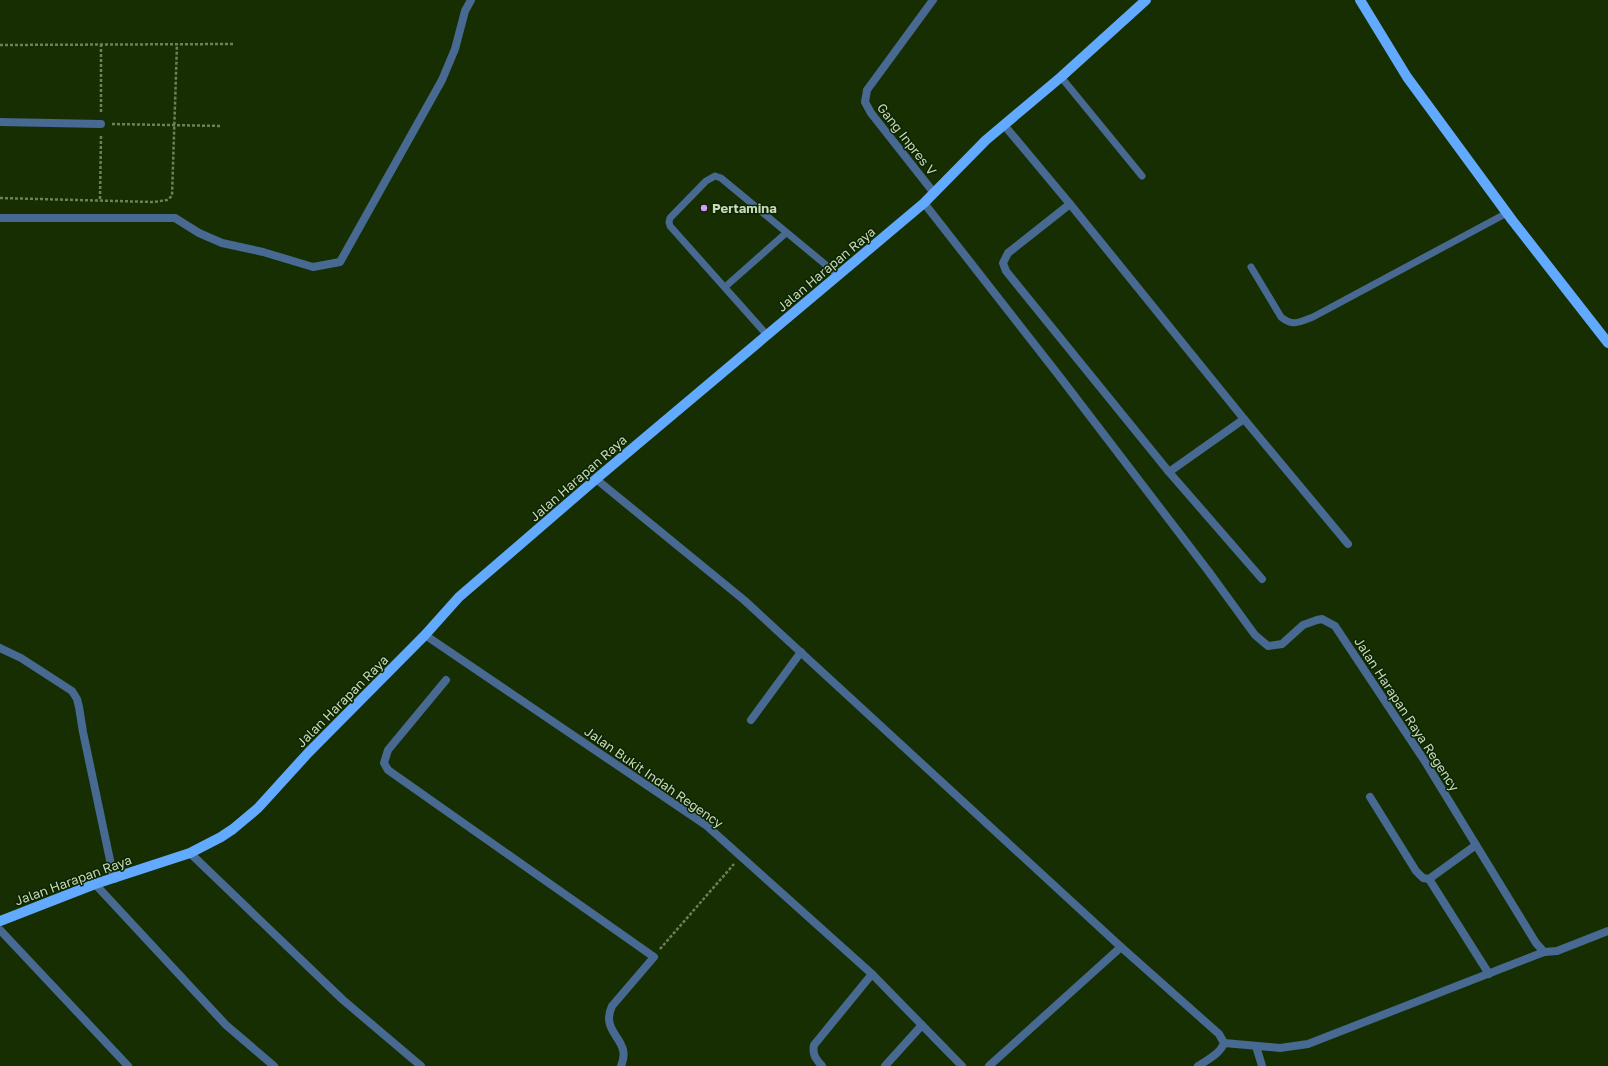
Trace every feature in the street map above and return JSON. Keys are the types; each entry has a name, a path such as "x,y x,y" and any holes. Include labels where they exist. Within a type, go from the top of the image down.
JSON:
{"main road":[{"name":"Jalan Harapan Raya","path":"0,921 95,884 190,853 221,837 258,808 308,753 425,635 459,597 596,479 924,203 986,140 1061,77 1146,0"},
{"path":"1360,0 1407,77 1506,213 1608,343"}],"street":[{"path":"0,218 175,218 199,233 222,243 263,252 313,267 340,262 442,80 455,49 465,10 471,0"},
{"name":"Gang Inpres V","path":"933,0 867,90 865,102 871,113 934,193"},
{"path":"0,122 101,124"},
{"path":"1004,125 1348,544"},
{"name":"Jalan Harapan Raya Regency","path":"924,203 1070,390 1209,572 1254,635 1268,646 1282,644 1303,625 1322,619 1335,626 1424,760 1536,943 1544,952"},
{"path":"1070,204 1008,253 1003,263 1006,271 1169,472 1262,579"},
{"path":"1169,472 1244,419"},
{"path":"596,479 723,581 1121,947 1219,1034 1224,1043"},
{"name":"Jalan Bukit Indah Regency","path":"425,635 708,826 872,974 962,1066"},
{"path":"0,648 21,658 72,691 77,699 114,879"},
{"path":"751,720 801,652"},
{"path":"446,680 388,750 384,763 388,770 654,957 612,1006 609,1013 612,1031 622,1045 624,1054 621,1066"},
{"path":"1370,797 1416,871 1423,878 1429,879 1476,845"},
{"path":"190,853 343,1000 422,1066"},
{"path":"1429,879 1489,974"},
{"path":"95,884 226,1026 274,1066"},
{"path":"0,930 128,1066"},
{"path":"1224,1043 1280,1048 1308,1044 1544,952 1557,951 1608,931"},
{"path":"989,1066 1121,947"},
{"path":"822,1066 814,1058 814,1045 872,974"},
{"path":"885,1066 922,1026"},
{"path":"1198,1066 1219,1052 1224,1043"},
{"path":"1256,1046 1262,1066"}],"lane":[{"path":"1061,77 1142,176"},
{"path":"767,335 670,226 670,218 706,182 715,176 721,178 838,275"},
{"path":"1251,267 1281,317 1287,322 1295,323 1313,317 1506,213"},
{"path":"725,287 786,233"}],"path":[{"path":"0,198 154,202 167,200 172,196 177,44"},
{"path":"0,45 234,44"},
{"path":"101,124 222,126"},
{"path":"654,957 741,856"}],"place":[{"name":"Pertamina","path":"704,208"}]}
